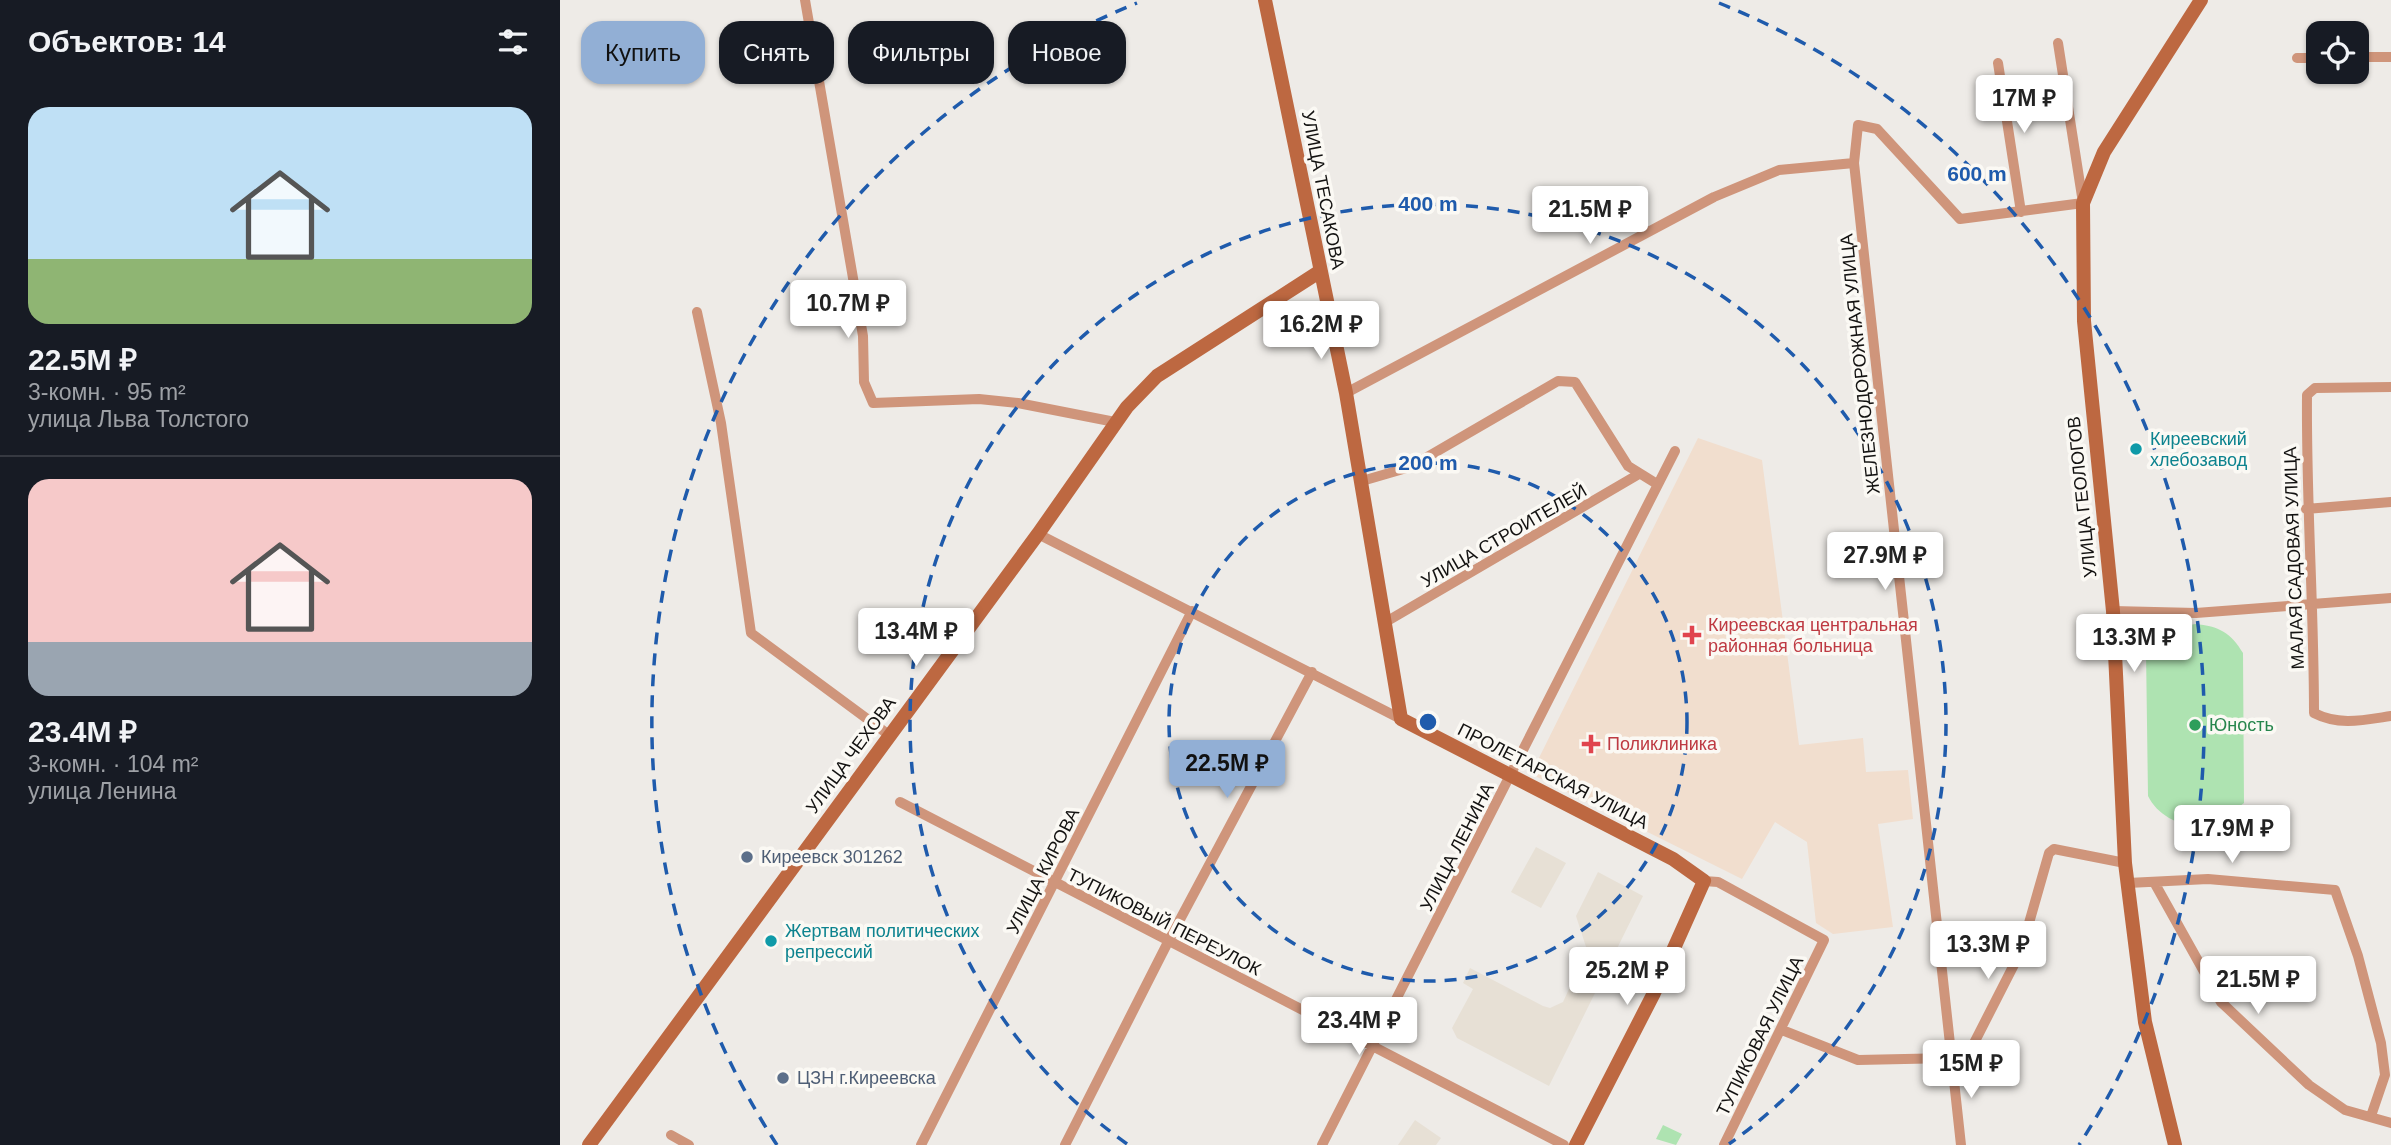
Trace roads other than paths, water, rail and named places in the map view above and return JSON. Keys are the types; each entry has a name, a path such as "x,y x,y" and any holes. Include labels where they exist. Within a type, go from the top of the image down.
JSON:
{"main road":[{"name":"УЛИЦА ТЕСАКОВА","path":"1265,0 1346,393 1401,719"},
{"name":"УЛИЦА ГЕОЛОГОВ","path":"2175,1145 2146,1022 2125,863 2113,611 2084,321 2083,204 2104,152 2201,0"},
{"name":"УЛИЦА ЧЕХОВА","path":"589,1145 1038,534 1115,422 1139,393 1157,376 1319,272"},
{"name":"ПРОЛЕТАРСКАЯ УЛИЦА","path":"1401,719 1674,859 1704,881"},
{"path":"1576,1145 1654,993 1704,881"}],"street":[{"path":"805,0 863,336 864,382 873,403 979,399 1018,403 1115,422"},
{"path":"1998,63 2021,212 2083,204 2058,43"},
{"path":"2369,57 2391,57"},
{"path":"2297,58 2306,58"},
{"name":"ЖЕЛЕЗНОДОРОЖНАЯ УЛИЦА","path":"1961,1145 1854,163 1858,125 1877,130 1960,219 2021,212"},
{"path":"1346,393 1714,197 1779,170 1854,163"},
{"path":"697,312 721,423 751,633 889,735"},
{"path":"1362,481 1410,467 1558,381 1575,382 1628,466 1657,484"},
{"name":"МАЛАЯ САДОВАЯ УЛИЦА","path":"2391,387 2315,388 2306,395 2306,509 2314,604 2314,713 2344,722 2391,716"},
{"name":"УЛИЦА ЛЕНИНА","path":"1322,1145 1675,451"},
{"name":"УЛИЦА СТРОИТЕЛЕЙ","path":"1384,623 1639,474"},
{"path":"2306,509 2391,502"},
{"name":"ПРОЛЕТАРСКАЯ УЛИЦА","path":"1038,534 1401,719"},
{"path":"2113,611 2196,613 2391,598"},
{"name":"УЛИЦА КИРОВА","path":"921,1145 1192,611"},
{"path":"1065,1145 1168,942 1312,672"},
{"name":"ТУПИКОВЫЙ ПЕРЕУЛОК","path":"900,802 1564,1145"},
{"path":"1782,1030 1857,1060 1951,1058 1970,1049 2021,951 2049,853 2054,849 2125,863"},
{"path":"2128,883 2208,878 2335,890 2358,956 2381,1043 2385,1075 2371,1116"},
{"name":"ПРОЛЕТАРСКАЯ УЛИЦА","path":"1704,881 1718,882 1824,940"},
{"path":"2154,882 2221,1002 2309,1085 2345,1110 2391,1123"},
{"name":"ТУПИКОВАЯ УЛИЦА","path":"1724,1145 1824,940"},
{"path":"671,1135 689,1145"}],"place":[{"name":"Киреевский хлебозавод","path":"2136,449"},
{"name":"Киреевская центральная районная больница","path":"1692,635"},
{"name":"Юность","path":"2195,725"},
{"name":"Поликлиника","path":"1591,744"},
{"name":"Киреевск 301262","path":"747,857"},
{"name":"Жертвам политических репрессий","path":"771,941"},
{"name":"ЦЗН г.Киреевска","path":"783,1078"}]}
